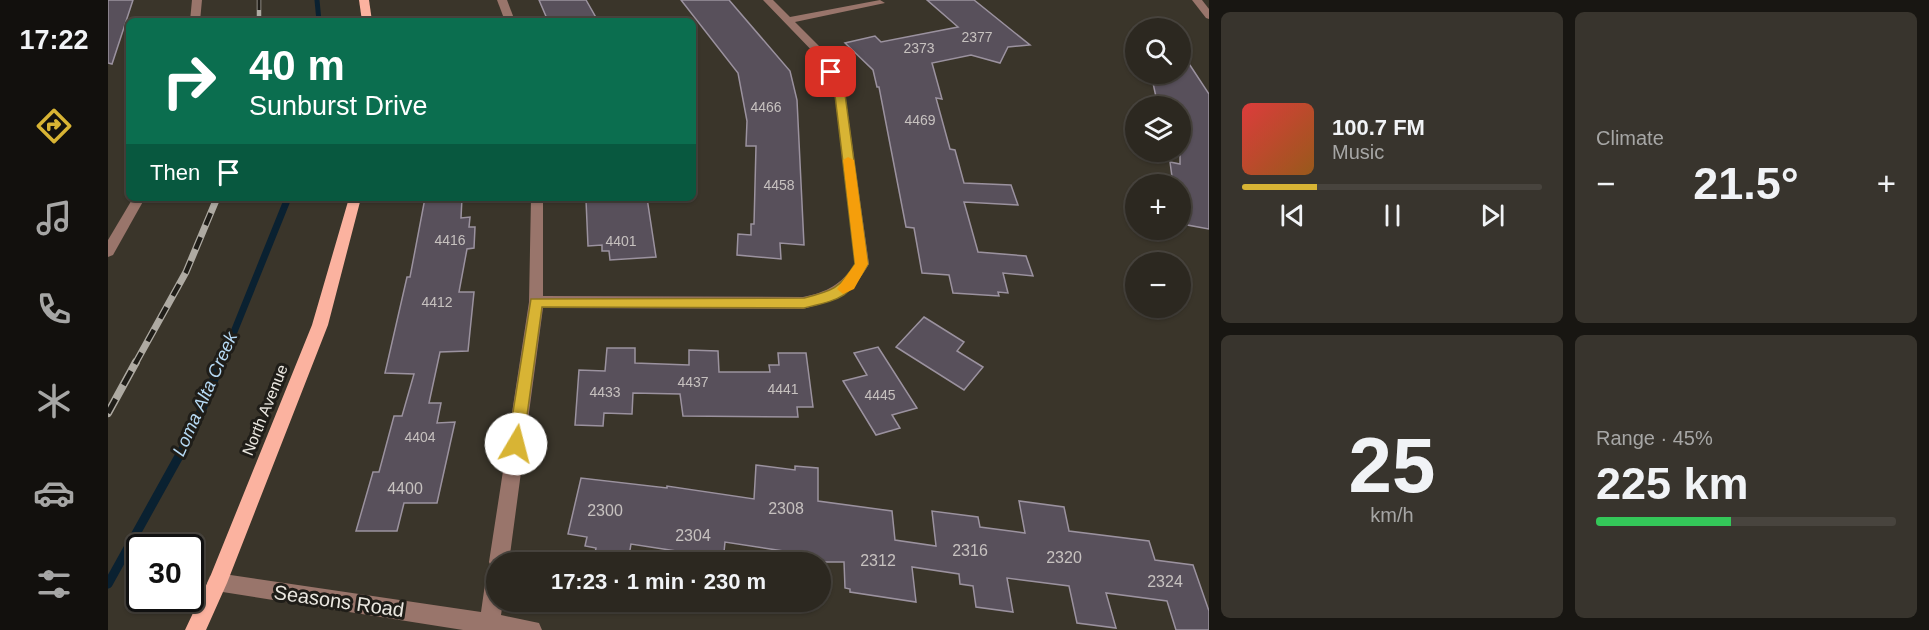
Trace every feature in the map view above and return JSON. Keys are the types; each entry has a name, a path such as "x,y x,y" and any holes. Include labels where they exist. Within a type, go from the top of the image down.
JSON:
{"main road":[{"path":"364,0 367,18"},
{"name":"North Avenue","path":"195,630 217,584 320,325 354,201"}],"street":[{"path":"195,18 197,0"},
{"path":"502,0 509,18"},
{"path":"536,302 804,303 835,295 849,285 862,264 839,87 824,57 768,0"},
{"path":"1197,0 1209,16"},
{"path":"788,20 880,3"},
{"path":"108,252 137,201"},
{"path":"500,552 536,302 537,201"},
{"name":"Seasons Road","path":"217,584 532,630"},
{"path":"490,623 491,612"}],"building":[{"path":"108,0 133,0 112,64 108,63"},
{"path":"539,0 586,0 596,18 547,18"},
{"path":"681,0 729,0 790,71 797,100 804,245 780,243 781,259 737,255 738,234 751,235 751,224 754,224 756,146 746,146 747,121 738,73"},
{"path":"927,0 974,0 1030,45 1008,47 1000,63 971,55 932,63 942,99 936,98 950,149 955,150 964,183 1011,185 1018,205 964,202 978,252 1026,256 1033,276 1003,273 1008,293 998,292 999,296 953,293 949,275 922,273 914,228 906,227 879,87 877,87 873,70 845,43 875,36 881,42 958,27"},
{"path":"1191,67 1209,94 1209,229 1191,226 1191,174 1172,174 1170,162 1180,164 1180,162 1191,162 1191,96 1156,96 1153,84 1191,84"},
{"path":"424,201 462,201 461,218 470,217 469,227 475,227 474,248 467,249 459,292 474,292 468,351 440,352 429,403 441,403 437,423 455,422 437,503 404,503 397,531 356,531 373,472 379,472 394,416 402,416 414,374 385,373 407,277 410,277"},
{"path":"586,201 647,201 656,257 610,260 609,251 602,251 602,245 588,246"},
{"path":"924,317 964,342 957,351 983,367 964,390 896,347"},
{"path":"878,347 917,408 892,415 900,428 876,435 843,381 867,375 854,353"},
{"path":"607,348 635,348 635,363 689,365 689,350 718,351 719,372 770,372 769,365 779,365 778,353 806,353 813,407 797,407 798,417 683,416 680,394 633,393 632,414 604,413 603,426 575,425 579,370 605,371"},
{"path":"756,465 795,470 795,466 818,468 818,501 892,511 895,540 936,546 932,511 978,517 980,527 1025,533 1019,501 1064,507 1069,531 1149,541 1155,560 1193,565 1209,611 1209,630 1176,630 1167,601 1106,593 1116,628 1077,623 1069,586 1007,578 1013,612 976,607 973,586 960,584 959,574 912,567 916,602 850,592 850,589 845,588 844,562 831,562 831,552 783,552 725,542 724,552 683,552 631,544 630,552 595,552 596,548 585,546 587,537 568,534 581,478 667,488 667,486 754,499"}],"waterway":[{"name":"Loma Alta Creek","path":"317,0 319,18"},
{"name":"Loma Alta Creek","path":"221,364 287,201"},
{"name":"Loma Alta Creek","path":"108,584 193,431 221,362"}],"railway":[{"path":"259,0 259,18"},
{"path":"135,364 186,272 216,201"},
{"path":"108,413 136,362"}],"slow traffic":[{"path":"843,289 849,285 862,264 848,160"}],"route":[{"path":"516,444 536,302 804,303 835,295 849,285 862,264 839,87 831,72"}]}
